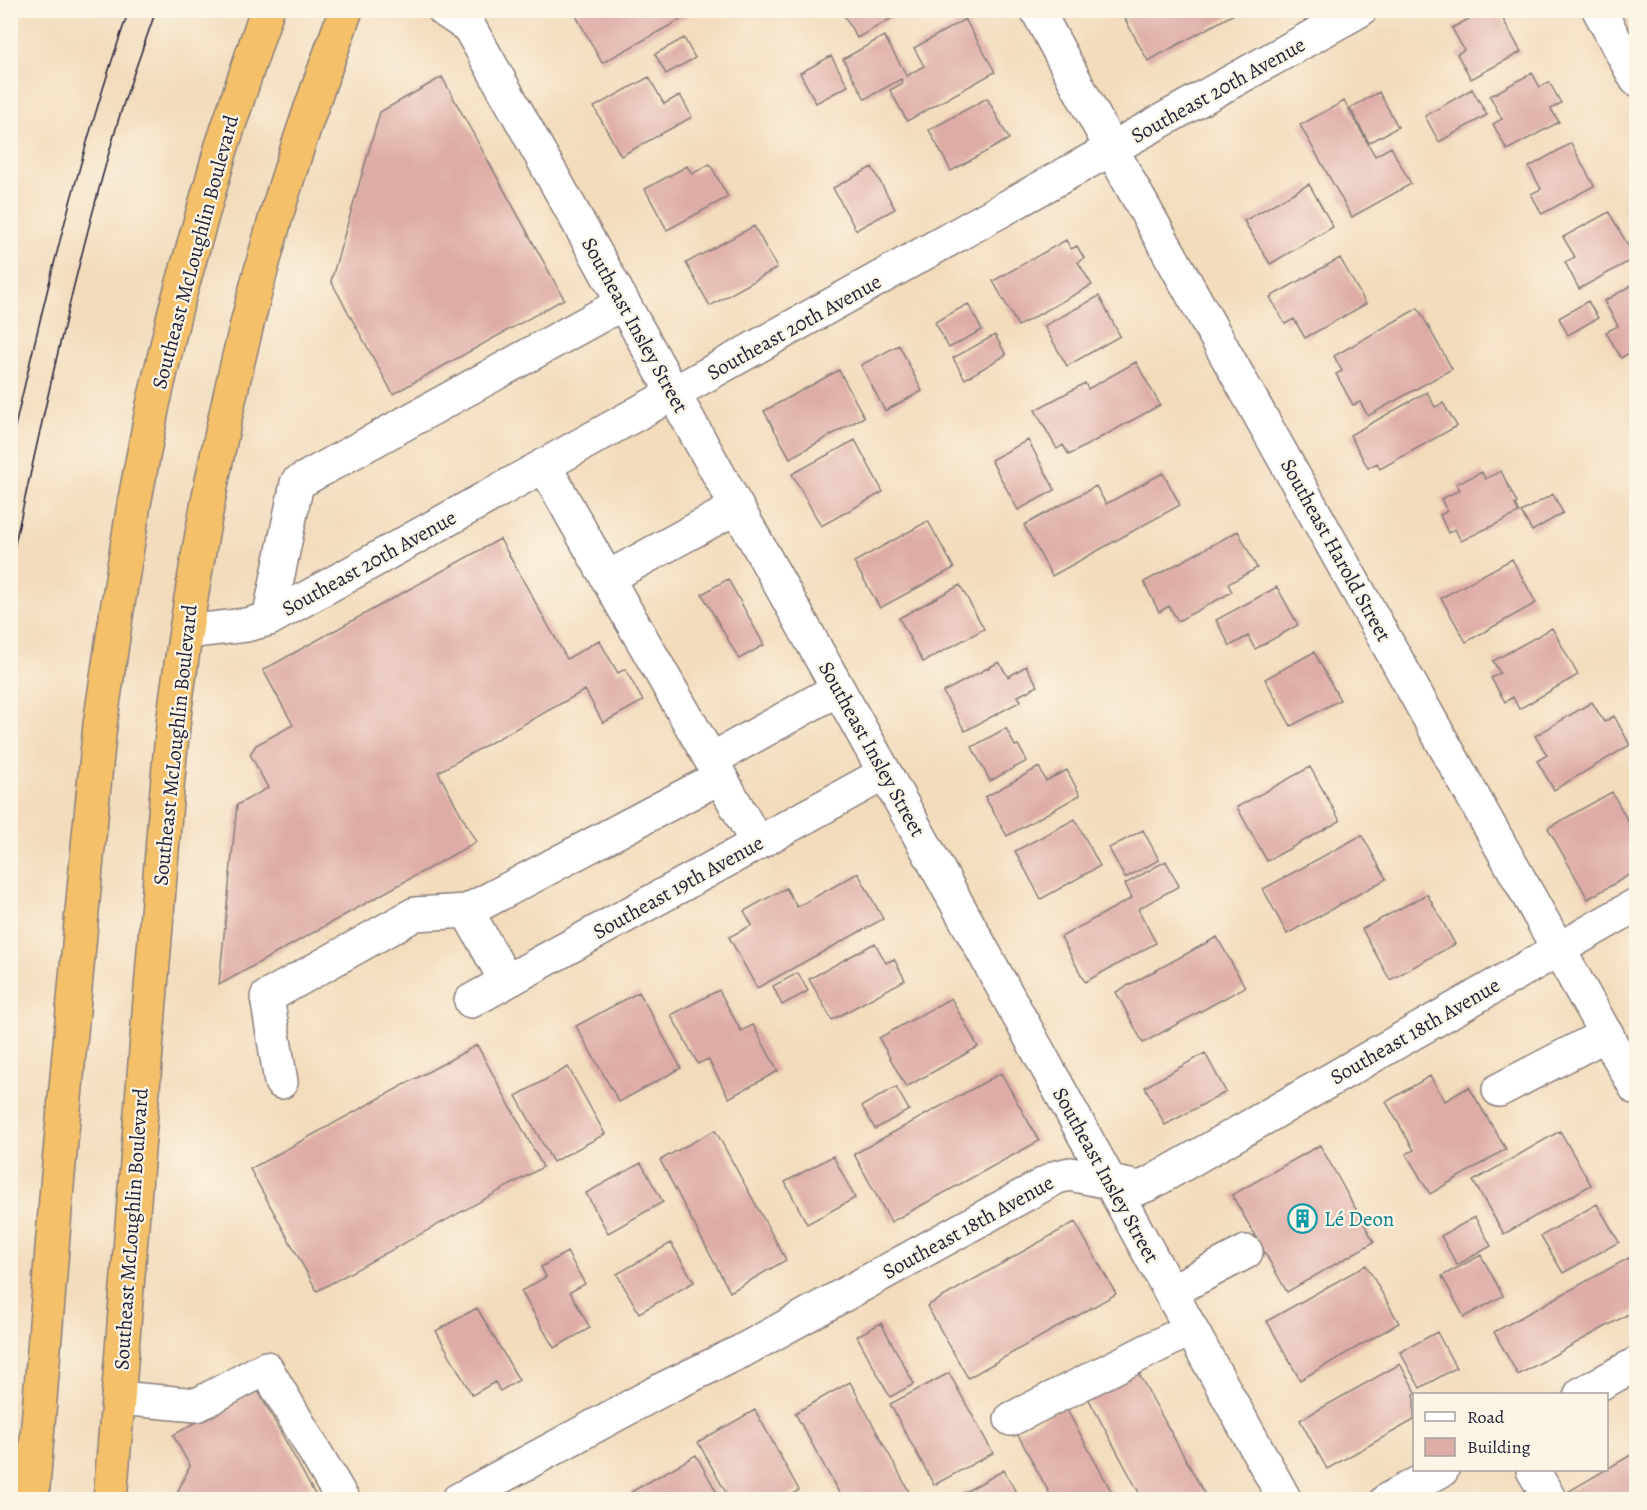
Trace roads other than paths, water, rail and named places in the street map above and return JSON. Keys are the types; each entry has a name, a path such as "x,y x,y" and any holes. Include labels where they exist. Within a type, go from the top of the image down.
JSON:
{"highway":[{"name":"Southeast McLoughlin Boulevard","path":"32,1500 57,1186 87,856 100,725 117,610 153,405 175,311 221,149 267,10"},
{"name":"Southeast McLoughlin Boulevard","path":"110,1500 176,695 216,461 265,253 286,184 346,10"}],"street":[{"name":"Southeast Insley Street","path":"444,10 469,27 885,773 1285,1500"},
{"name":"Southeast Harold Street","path":"1036,10 1636,1088"},
{"name":"Southeast 20th Avenue","path":"186,632 246,625 269,619 1360,10"},
{"path":"1599,10 1636,79"},
{"path":"269,619 297,483 623,303"},
{"path":"544,465 757,843"},
{"path":"607,578 737,507"},
{"path":"281,1082 267,998 415,914 467,911 716,769 838,689"},
{"name":"Southeast 19th Avenue","path":"471,1001 885,773"},
{"name":"Southeast 18th Avenue","path":"458,1500 665,1388 742,1351 1057,1177 1070,1174 1139,1188 1149,1184 1636,905"},
{"path":"467,911 506,981"},
{"path":"1499,1089 1607,1034"},
{"path":"1170,1292 1246,1252"},
{"path":"1011,1419 1191,1329"},
{"path":"1585,1393 1636,1364"},
{"path":"118,1398 197,1405 266,1368 343,1500"},
{"path":"1387,1500 1440,1471"},
{"path":"1534,1471 1550,1500"}],"tram line":[{"path":"10,448 49,282 78,172 129,10"},
{"path":"10,568 51,380 90,223 119,118 156,10"}],"place":[{"name":"Lé Deon","path":"1303,1219"}]}
